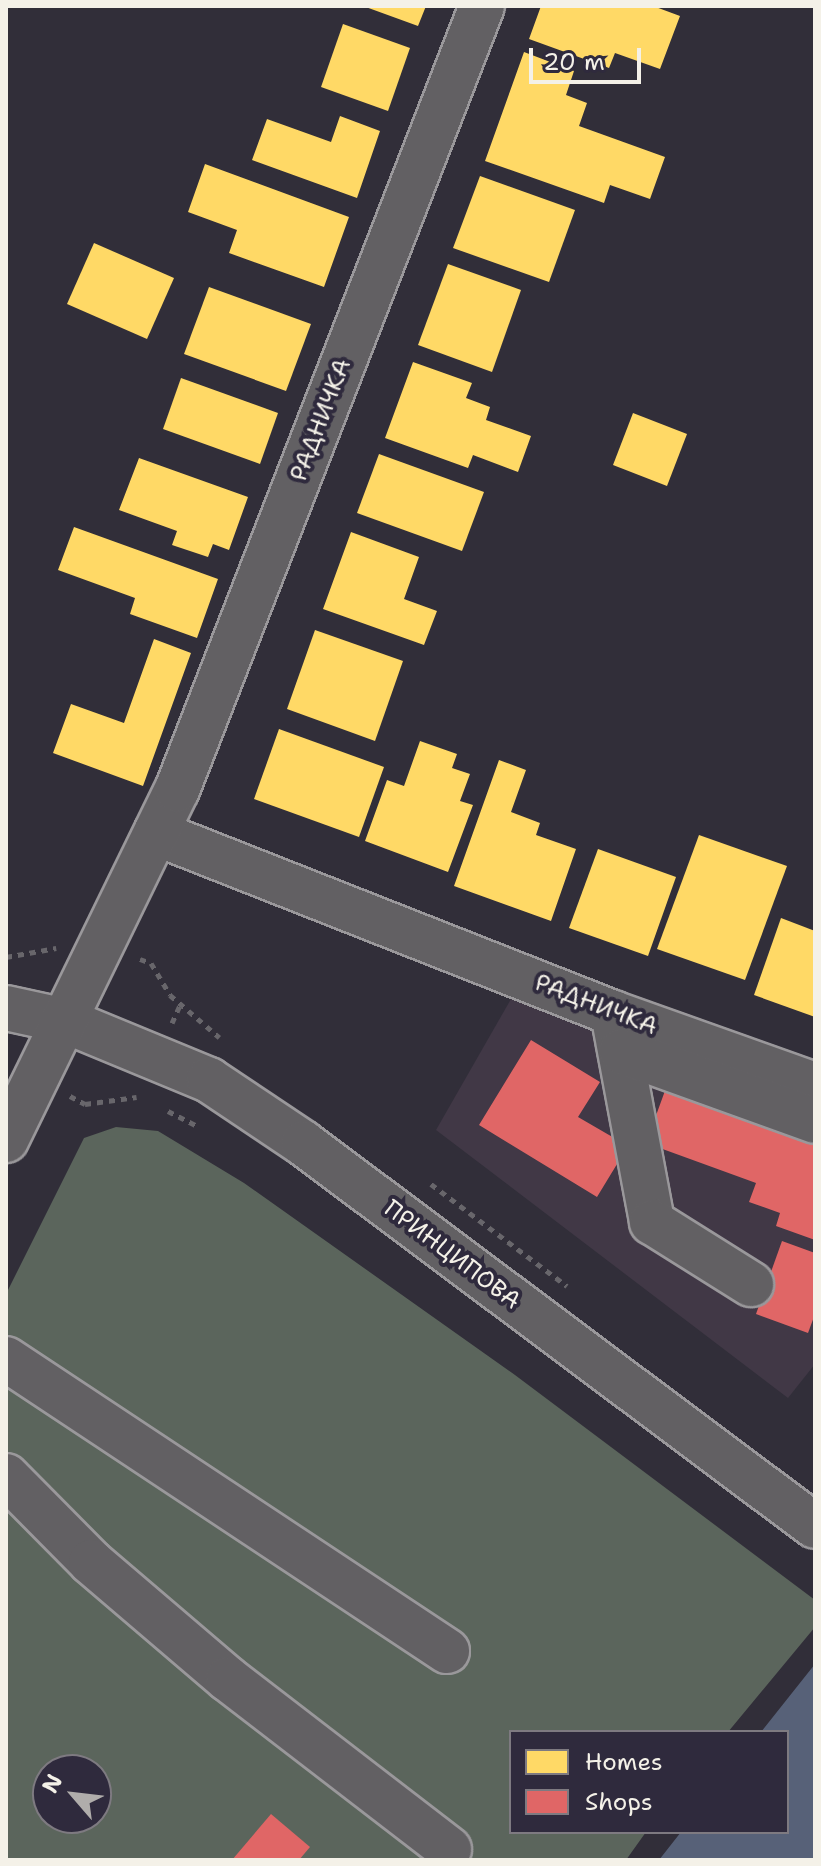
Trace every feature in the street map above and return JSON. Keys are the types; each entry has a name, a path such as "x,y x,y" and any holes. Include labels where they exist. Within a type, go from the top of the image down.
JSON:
{"street":[{"name":"РАДНИЧКА","path":"6,1140 156,833 204,722 482,6"},
{"name":"РАДНИЧКА","path":"156,833 617,1032 815,1085"},
{"name":"ПРИНЦИПОВА","path":"6,1008 66,1021 157,1056 256,1110 815,1526"},
{"path":"617,1032 815,1121"},
{"path":"617,1032 652,1222 751,1284"},
{"path":"6,1359 447,1651"},
{"path":"6,1476 91,1562 228,1679 449,1849"}],"shaded area":[{"path":"515,992 815,1103 815,1364 788,1398 436,1130"},
{"path":"116,1127 158,1131 244,1183 515,1375 815,1600 815,1627 730,1730 509,1730 509,1834 645,1834 626,1860 6,1860 6,1294 84,1138"}],"water":[{"path":"815,1664 815,1860 659,1860 679,1834 789,1834 789,1730 763,1730"}],"building: Homes":[{"path":"363,6 426,6 418,26"},
{"path":"541,6 653,6 680,16 660,69 615,53 609,68 529,39"},
{"path":"343,24 410,48 388,111 321,87"},
{"path":"524,52 574,71 566,95 587,103 579,126 665,157 650,199 610,185 604,203 485,161"},
{"path":"340,116 380,131 357,198 252,160 267,119 331,142"},
{"path":"205,164 349,217 324,287 229,253 237,230 188,212"},
{"path":"480,176 575,210 549,282 453,248"},
{"path":"94,243 174,278 147,339 67,304"},
{"path":"448,264 521,290 492,372 418,345"},
{"path":"209,287 311,324 286,391 184,354"},
{"path":"413,362 472,383 466,398 490,407 486,420 531,436 518,472 473,455 468,468 385,438"},
{"path":"181,378 278,413 260,464 163,429"},
{"path":"633,413 687,434 667,486 613,465"},
{"path":"379,454 484,492 462,551 357,513"},
{"path":"139,458 248,497 229,550 213,544 208,557 172,545 177,531 119,510"},
{"path":"74,527 218,579 197,638 130,614 135,598 58,570"},
{"path":"351,532 419,557 404,599 437,611 424,645 323,609"},
{"path":"315,630 403,661 375,741 287,709"},
{"path":"154,639 191,653 143,786 53,753 71,704 124,723"},
{"path":"279,729 384,767 359,837 254,799"},
{"path":"420,741 457,754 452,768 470,774 460,801 473,805 448,872 365,841 387,780 404,786"},
{"path":"499,760 526,770 511,812 540,823 536,835 576,849 551,921 454,886"},
{"path":"699,835 787,866 745,980 657,949"},
{"path":"598,849 676,877 648,956 569,928"},
{"path":"781,918 815,931 815,1017 754,995"}],"building: Shops":[{"path":"531,1040 600,1082 578,1117 628,1146 597,1197 479,1125"},
{"path":"666,1088 815,1142 815,1240 776,1226 780,1213 749,1202 756,1183 646,1143"},
{"path":"782,1241 815,1253 815,1314 808,1333 756,1314"},
{"path":"271,1814 310,1847 299,1860 232,1860"}]}
